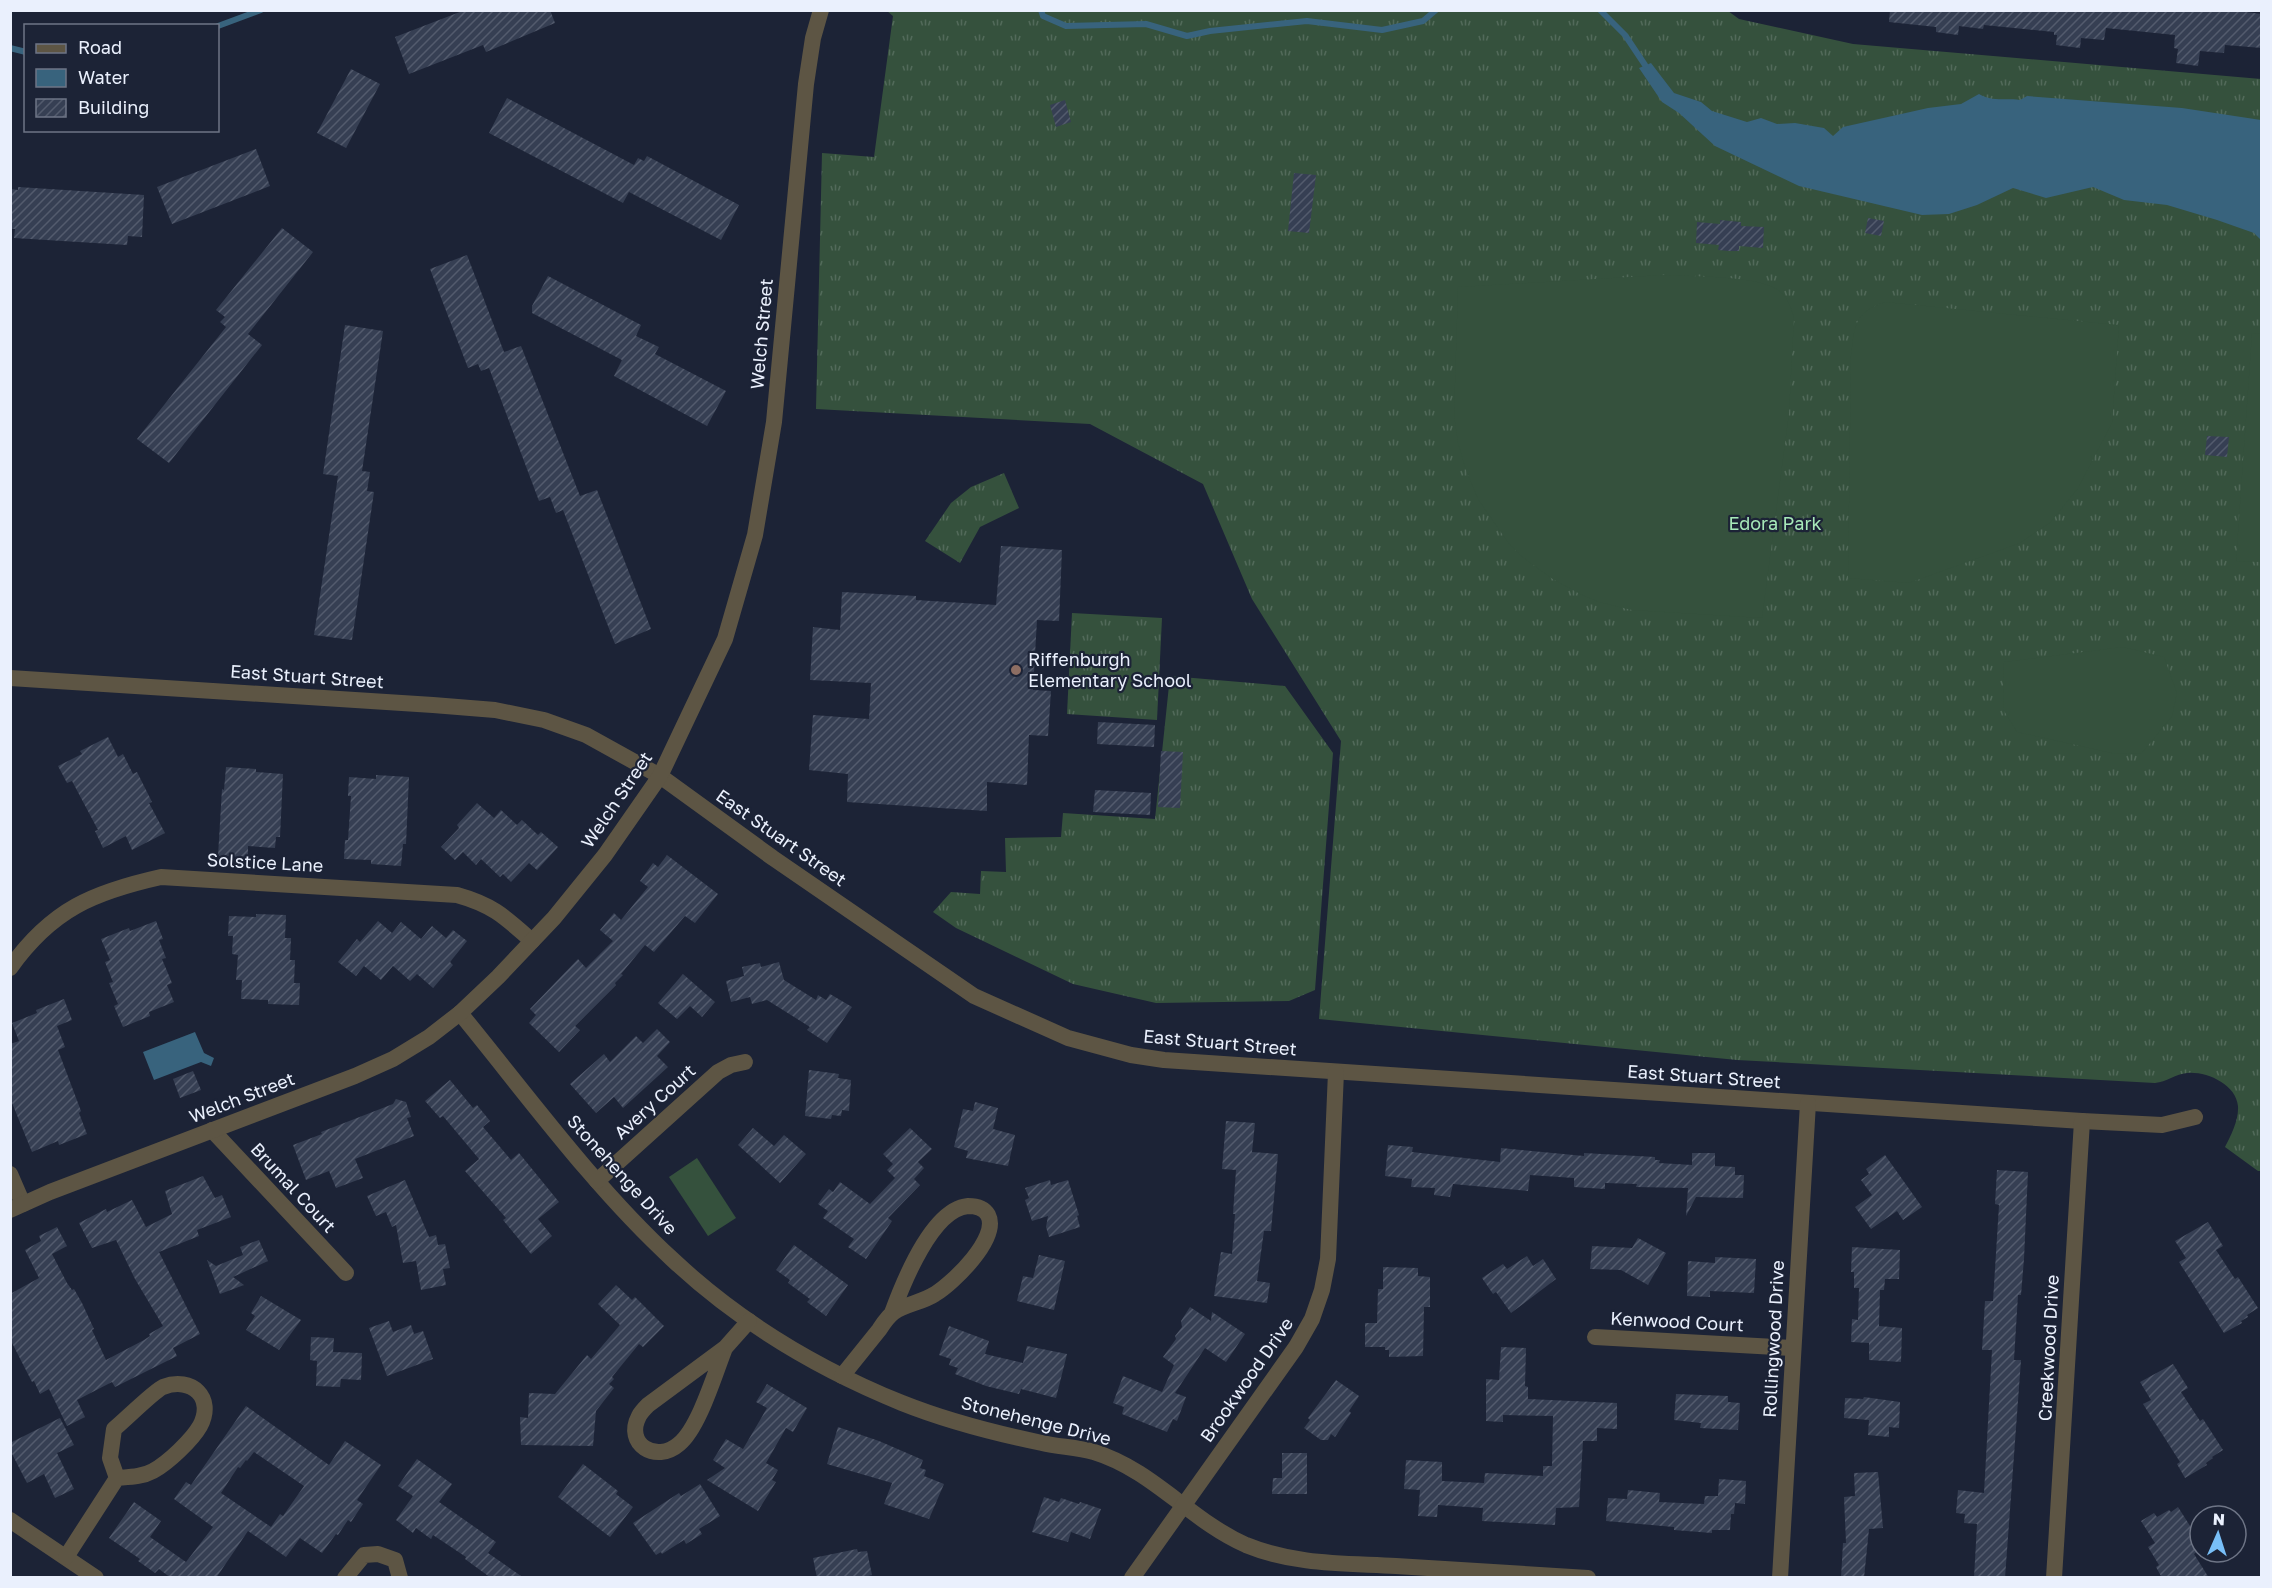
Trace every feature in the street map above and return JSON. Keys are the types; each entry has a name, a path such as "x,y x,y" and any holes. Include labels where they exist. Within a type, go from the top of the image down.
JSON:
{"street":[{"name":"Welch Street","path":"17,1207 355,1076 393,1059 429,1037 460,1013 532,941 605,855 660,776 725,639 755,535 774,422 806,84 813,38 821,10"},
{"name":"East Stuart Street","path":"10,678 495,710 544,720 586,735 660,776 783,865 974,996 1068,1038 1142,1057 2082,1121 2162,1125 2194,1117"},
{"name":"Solstice Lane","path":"10,968 41,932 86,899 120,886 161,877 457,895 482,902 504,915 532,941"},
{"name":"Stonehenge Drive","path":"460,1013 597,1181 672,1259 721,1301 749,1321 797,1352 842,1376 902,1403 951,1421 1013,1437 1093,1452 1118,1461 1146,1476 1210,1526 1245,1544 1295,1561 1588,1578"},
{"name":"Avery Court","path":"597,1181 718,1072 731,1065 745,1062"},
{"name":"Brookwood Drive","path":"1132,1578 1296,1347 1312,1319 1322,1290 1328,1259 1336,1072"},
{"name":"Rollingwood Drive","path":"1780,1578 1808,1103"},
{"name":"Creekwood Drive","path":"2054,1578 2082,1121"},
{"name":"Brumal Court","path":"212,1130 346,1273"},
{"path":"10,1174 17,1207"},
{"path":"842,1376 892,1313 907,1274 943,1218 953,1210 962,1207 973,1206 983,1209 989,1216 989,1227 987,1238 976,1254 948,1285 933,1295 892,1313"},
{"path":"725,1348 698,1416 682,1443 663,1454 649,1451 638,1443 635,1431 639,1416 648,1405 725,1348 749,1321"},
{"name":"Kenwood Court","path":"1595,1337 1793,1348"},
{"path":"186,1383 197,1390 205,1407 200,1425 180,1449 154,1470 137,1477 117,1478 110,1458 114,1430 162,1387 186,1383"},
{"path":"66,1557 117,1478"},
{"path":"10,1520 96,1578"},
{"path":"345,1578 364,1555 378,1554 395,1560 400,1578"}],"green space":[{"name":"Edora Park","path":"887,11 1728,11 1739,19 1853,44 2261,79 2261,1171 2225,1147 2237,1117 2236,1098 2226,1085 2203,1074 2183,1074 2155,1083 1737,1060 1319,1019 1341,741 1252,599 1203,484 1090,424 816,409 822,153 874,157 893,16"},
{"path":"1663,275 1740,279 1768,285 1784,295 1793,314 1789,413 1762,618 1632,610 1599,602 1551,578 1520,555 1507,541 1478,499 1458,443 1454,415 1458,287"},
{"path":"1885,302 2119,325 2112,423 2078,488 2051,522 2020,543 1909,583 1848,578 1851,356 1855,329 1861,316"},
{"path":"2252,333 2262,334 2261,562 2236,561"},
{"path":"1004,473 1019,508 980,527 960,563 925,541 951,503 971,487"},
{"path":"1072,613 1162,618 1157,720 1067,714"},
{"path":"2123,647 2164,657 2177,693 2172,716 2142,753 2116,754 2017,732 2003,709 2004,662"},
{"path":"1170,676 1285,686 1333,753 1315,990 1289,1001 1156,1003 1073,984 956,928 933,912 951,892 980,894 981,871 1006,872 1005,838 1061,837 1063,813 1155,819"},
{"path":"697,1158 736,1218 708,1236 669,1177"}],"water":[{"path":"1651,63 1674,93 1701,102 1712,111 1747,122 1761,118 1777,124 1795,123 1824,128 1833,136 1843,127 1928,108 1961,104 1979,94 1999,99 2020,100 2027,96 2182,108 2261,120 2261,240 2254,233 2217,220 2167,205 2124,200 2093,187 2046,198 2013,188 1977,205 1949,214 1922,215 1799,186 1715,146 1679,113 1662,102 1639,68"},
{"path":"195,1032 204,1053 214,1058 211,1066 201,1062 154,1080 143,1052"}],"building":[{"path":"465,10 550,10 555,23 486,52 483,45 409,74 395,37"},
{"path":"1890,10 2229,10 2262,14 2262,48 2225,45 2224,53 2200,51 2198,66 2176,63 2178,49 2174,48 2175,35 2106,28 2104,40 2081,38 2080,48 2056,45 2057,35 2054,35 2054,32 1984,25 1983,29 1959,26 1958,35 1936,32 1936,27 1889,22"},
{"path":"351,69 380,84 346,148 317,133"},
{"path":"507,98 634,165 638,158 644,161 647,156 739,205 721,240 629,192 623,203 489,133"},
{"path":"1065,100 1071,122 1056,127 1050,105"},
{"path":"256,149 270,186 172,224 157,187"},
{"path":"1294,173 1316,175 1309,233 1288,231"},
{"path":"18,187 144,195 142,237 128,236 127,245 14,238 15,229 10,229 10,192 11,189 18,190"},
{"path":"1868,218 1884,221 1881,236 1865,233"},
{"path":"1720,220 1741,222 1741,226 1764,227 1763,248 1739,246 1739,251 1729,251 1718,250 1719,245 1696,243 1697,222 1720,224"},
{"path":"282,228 313,252 248,334 262,345 169,463 137,439 226,327 220,322 225,317 216,310"},
{"path":"467,255 504,352 521,346 580,496 597,490 651,629 615,644 563,510 556,513 550,497 539,501 489,368 481,371 478,364 468,368 430,269"},
{"path":"548,276 641,325 636,336 659,347 655,354 726,391 707,426 614,376 622,360 532,313 532,306"},
{"path":"345,325 383,331 362,471 370,472 367,491 374,492 352,640 314,635 338,476 323,474"},
{"path":"2207,436 2229,437 2227,457 2205,455"},
{"path":"1001,546 1062,550 1059,621 1037,620 1033,690 1051,691 1048,736 1029,735 1027,785 987,782 987,811 847,802 848,774 809,770 813,715 869,719 871,683 810,680 813,627 840,630 842,592 916,596 916,600 996,605"},
{"path":"1098,722 1155,725 1154,747 1097,744"},
{"path":"108,737 118,757 123,754 133,774 137,772 152,802 149,803 165,833 132,850 126,836 103,848 95,831 98,830 72,781 67,783 58,766 82,754 80,751"},
{"path":"1161,751 1183,752 1180,808 1158,807"},
{"path":"226,767 283,774 280,837 276,837 275,848 248,846 248,857 218,856 222,789 224,790"},
{"path":"376,775 409,777 406,844 403,844 401,866 371,864 371,860 344,859 345,840 348,840 351,796 348,796 349,777 376,779"},
{"path":"1095,790 1151,793 1150,815 1093,812"},
{"path":"477,803 494,818 501,810 517,825 522,820 538,835 541,832 558,847 537,870 529,863 511,882 503,874 500,877 481,859 476,865 463,852 455,860 441,847 459,828 457,825"},
{"path":"667,855 718,894 695,923 685,916 654,952 645,945 621,974 623,975 615,983 616,985 575,1026 580,1030 559,1052 529,1023 536,1015 530,1009 578,959 586,968 613,941 600,930 614,913 621,920 648,887 640,881 653,863 658,867"},
{"path":"256,914 286,915 285,938 291,938 290,960 295,960 294,983 300,983 299,1005 268,1004 268,1000 241,999 242,980 236,980 238,955 232,954 233,936 228,936 229,916 256,917"},
{"path":"156,921 163,939 159,940 166,958 162,959 172,983 167,985 174,1002 149,1012 150,1016 123,1027 114,1006 118,1004 109,983 113,982 105,962 110,960 101,939"},
{"path":"378,921 392,933 401,922 421,939 432,926 446,938 453,930 467,941 450,962 453,965 433,988 417,974 410,981 393,966 381,980 364,966 356,976 338,962 357,939 360,942"},
{"path":"779,962 784,980 816,1000 818,995 826,1000 830,994 852,1007 827,1043 807,1030 810,1027 767,1000 752,1004 750,997 731,1002 726,981 744,976 742,967 760,963 761,967"},
{"path":"683,974 715,1002 702,1017 690,1006 677,1019 658,1003"},
{"path":"64,999 72,1020 57,1026 65,1047 58,1050 81,1111 79,1113 87,1134 59,1145 58,1141 32,1152 10,1098 10,1044 19,1041 12,1023"},
{"path":"657,1029 670,1042 657,1056 668,1067 623,1108 614,1097 596,1113 570,1084 604,1054 610,1062 636,1036 643,1043"},
{"path":"809,1070 839,1074 838,1078 851,1080 849,1111 842,1110 841,1116 832,1115 831,1119 805,1116"},
{"path":"193,1071 201,1090 180,1098 173,1079"},
{"path":"450,1080 473,1108 477,1105 490,1121 483,1127 511,1160 519,1153 559,1202 538,1219 552,1236 531,1254 503,1220 506,1218 465,1171 479,1159 443,1116 440,1118 425,1101"},
{"path":"396,1099 406,1102 411,1117 407,1118 414,1136 355,1159 363,1178 336,1188 329,1171 306,1180 293,1145 393,1104"},
{"path":"975,1102 998,1108 993,1129 1015,1135 1008,1166 966,1158 968,1151 954,1147 963,1109 973,1111"},
{"path":"1226,1121 1255,1123 1252,1152 1278,1154 1271,1231 1264,1231 1257,1281 1270,1283 1267,1303 1214,1296 1221,1252 1232,1254 1235,1214 1233,1214 1236,1170 1222,1169"},
{"path":"753,1128 774,1146 784,1135 806,1154 780,1183 738,1145"},
{"path":"910,1128 932,1149 918,1162 924,1168 914,1179 920,1185 888,1218 892,1221 866,1259 848,1247 854,1239 823,1218 828,1211 818,1204 829,1189 833,1192 840,1182 870,1204 895,1178 887,1170 893,1164 883,1154"},
{"path":"1388,1145 1413,1147 1412,1152 1500,1162 1501,1148 1584,1156 1584,1153 1655,1157 1655,1160 1660,1160 1659,1163 1692,1165 1692,1153 1715,1153 1715,1166 1735,1167 1735,1175 1744,1175 1743,1198 1696,1197 1686,1216 1688,1188 1636,1187 1637,1184 1605,1183 1605,1189 1574,1187 1574,1178 1530,1175 1528,1191 1453,1184 1450,1197 1434,1195 1435,1188 1411,1187 1412,1179 1385,1176"},
{"path":"1885,1155 1922,1207 1903,1220 1897,1211 1871,1229 1855,1207 1872,1195 1861,1180 1869,1174 1866,1169"},
{"path":"1997,1170 2028,1172 2024,1259 2021,1295 2018,1295 2014,1360 2021,1360 2005,1578 1974,1578 1977,1524 1964,1523 1965,1514 1956,1513 1958,1490 1984,1493 1992,1350 1982,1350 1985,1301 1993,1301 1999,1205 1995,1204"},
{"path":"203,1176 215,1198 222,1195 231,1217 197,1230 199,1236 159,1252 200,1334 173,1348 177,1356 115,1387 112,1382 77,1400 85,1417 67,1426 49,1389 40,1394 10,1339 10,1294 39,1278 25,1250 41,1241 39,1236 57,1227 67,1246 52,1254 67,1283 72,1290 74,1289 82,1303 106,1360 144,1340 150,1336 149,1334 163,1326 135,1279 116,1240 92,1248 79,1223 106,1209 107,1212 132,1200 146,1227 172,1214 165,1191"},
{"path":"405,1180 429,1237 436,1235 438,1245 445,1244 450,1268 443,1269 446,1285 421,1290 416,1261 403,1263 396,1225 392,1227 386,1212 376,1216 367,1196"},
{"path":"1050,1180 1051,1185 1068,1180 1079,1215 1077,1216 1080,1227 1049,1237 1046,1227 1048,1216 1032,1221 1025,1200 1029,1198 1025,1188"},
{"path":"2208,1222 2223,1246 2216,1250 2235,1279 2238,1277 2258,1308 2247,1315 2248,1317 2241,1321 2242,1323 2224,1333 2179,1262 2186,1258 2175,1241"},
{"path":"1638,1238 1666,1253 1648,1285 1621,1270 1590,1269 1592,1246 1632,1248"},
{"path":"259,1240 268,1261 233,1277 244,1285 220,1294 207,1260 216,1266 243,1255 240,1247"},
{"path":"794,1245 848,1285 826,1316 807,1302 810,1299 788,1283 790,1280 776,1270"},
{"path":"1852,1247 1900,1250 1899,1279 1885,1279 1884,1290 1880,1290 1879,1326 1902,1328 1901,1362 1869,1360 1869,1343 1851,1342 1852,1319 1858,1320 1859,1288 1854,1288 1854,1272 1851,1272"},
{"path":"1039,1255 1065,1261 1054,1310 1017,1301 1023,1276 1033,1278"},
{"path":"1527,1256 1533,1266 1543,1259 1556,1279 1511,1313 1496,1292 1493,1294 1482,1278 1503,1264 1507,1269"},
{"path":"1715,1257 1756,1259 1754,1293 1710,1291 1710,1297 1687,1296 1688,1261 1715,1263"},
{"path":"1383,1267 1418,1268 1418,1276 1430,1277 1430,1307 1424,1307 1423,1356 1389,1357 1389,1350 1385,1350 1385,1347 1365,1347 1365,1323 1377,1323 1378,1289 1383,1289"},
{"path":"616,1285 632,1300 635,1297 664,1326 643,1347 639,1344 612,1377 614,1379 609,1384 614,1388 596,1411 593,1446 521,1445 520,1417 528,1418 529,1393 555,1394 587,1355 591,1359 620,1325 598,1304"},
{"path":"261,1296 301,1320 279,1350 246,1330 255,1316 251,1313"},
{"path":"1190,1307 1211,1321 1212,1312 1245,1334 1226,1362 1205,1348 1175,1393 1186,1397 1177,1421 1173,1419 1167,1432 1122,1414 1124,1407 1113,1403 1123,1376 1162,1392 1174,1365 1163,1357 1176,1339 1175,1336 1182,1327 1181,1321"},
{"path":"389,1321 393,1332 411,1325 414,1334 423,1331 433,1359 387,1376 369,1328"},
{"path":"949,1326 989,1341 985,1354 1023,1363 1027,1346 1067,1354 1056,1398 1021,1389 1019,1394 986,1386 955,1374 958,1368 949,1365 951,1359 939,1355"},
{"path":"311,1337 334,1338 333,1352 362,1353 361,1380 341,1379 340,1387 316,1386 317,1361 310,1360"},
{"path":"1501,1347 1526,1348 1525,1386 1528,1387 1528,1399 1617,1403 1617,1429 1597,1428 1597,1441 1583,1441 1579,1507 1556,1508 1555,1525 1482,1521 1483,1508 1438,1505 1437,1517 1418,1516 1420,1490 1404,1489 1406,1460 1442,1462 1442,1481 1484,1483 1485,1473 1543,1476 1543,1466 1552,1466 1553,1416 1503,1415 1503,1422 1486,1421 1486,1379 1499,1380"},
{"path":"2173,1364 2188,1388 2181,1392 2200,1421 2203,1419 2223,1450 2212,1457 2206,1463 2207,1465 2185,1478 2177,1464 2180,1462 2143,1404 2151,1400 2140,1382"},
{"path":"1336,1380 1359,1396 1335,1437 1331,1434 1328,1440 1321,1440 1304,1428 1310,1420 1308,1418"},
{"path":"767,1384 807,1408 793,1432 786,1428 766,1463 778,1470 772,1480 776,1482 758,1511 707,1480 725,1468 713,1460 726,1439 743,1449 767,1408 756,1402"},
{"path":"1676,1394 1728,1396 1728,1402 1740,1403 1738,1430 1700,1428 1701,1423 1674,1420"},
{"path":"1864,1397 1900,1402 1899,1428 1889,1427 1889,1437 1868,1435 1869,1420 1844,1418 1845,1398 1863,1399"},
{"path":"246,1406 329,1465 345,1441 381,1465 357,1500 363,1504 351,1522 348,1520 322,1553 300,1538 286,1557 248,1531 216,1578 171,1578 159,1569 155,1573 138,1561 140,1559 109,1538 134,1502 161,1521 150,1537 186,1562 213,1527 174,1499 186,1482 191,1485","holes":["254,1452 304,1486 283,1516 280,1514 271,1527 221,1493 238,1467 240,1468"]},
{"path":"60,1418 74,1445 57,1453 74,1489 55,1498 44,1474 27,1483 10,1450 10,1443"},
{"path":"838,1427 923,1460 920,1468 926,1470 924,1476 944,1484 929,1519 884,1504 892,1483 827,1464"},
{"path":"1282,1453 1307,1453 1307,1494 1272,1494 1273,1478 1282,1478"},
{"path":"417,1459 452,1484 439,1502 496,1542 488,1553 524,1578 491,1578 465,1559 466,1557 433,1535 431,1539 416,1528 413,1533 396,1520 413,1496 398,1486"},
{"path":"583,1464 618,1491 616,1494 633,1507 610,1537 558,1497"},
{"path":"1878,1472 1883,1528 1869,1529 1864,1578 1841,1578 1843,1543 1846,1543 1844,1497 1855,1496 1854,1473"},
{"path":"1719,1479 1746,1481 1745,1504 1735,1503 1734,1514 1731,1514 1730,1530 1712,1530 1712,1533 1606,1521 1608,1498 1627,1499 1628,1490 1660,1493 1659,1502 1704,1504 1705,1496 1718,1496"},
{"path":"700,1484 720,1516 699,1529 702,1534 686,1544 684,1540 662,1554 661,1552 656,1555 633,1523 679,1493 681,1496"},
{"path":"1044,1497 1059,1502 1061,1498 1079,1504 1080,1502 1101,1509 1090,1539 1071,1532 1068,1542 1032,1532"},
{"path":"2178,1507 2188,1523 2188,1564 2200,1564 2209,1578 2162,1578 2156,1567 2159,1565 2148,1547 2155,1543 2141,1521 2154,1513 2157,1517 2169,1510 2171,1512"},
{"path":"857,1549 858,1552 867,1551 872,1575 861,1578 817,1578 813,1558"}],"waterway":[{"path":"219,26 261,10"},
{"path":"1041,10 1043,16 1066,26 1146,24 1187,36 1210,31 1307,21 1382,30 1423,21 1436,10"},
{"path":"1600,10 1625,35 1645,65"},
{"path":"10,48 24,52"}],"place":[{"name":"Riffenburgh Elementary School","path":"1016,670"}]}
